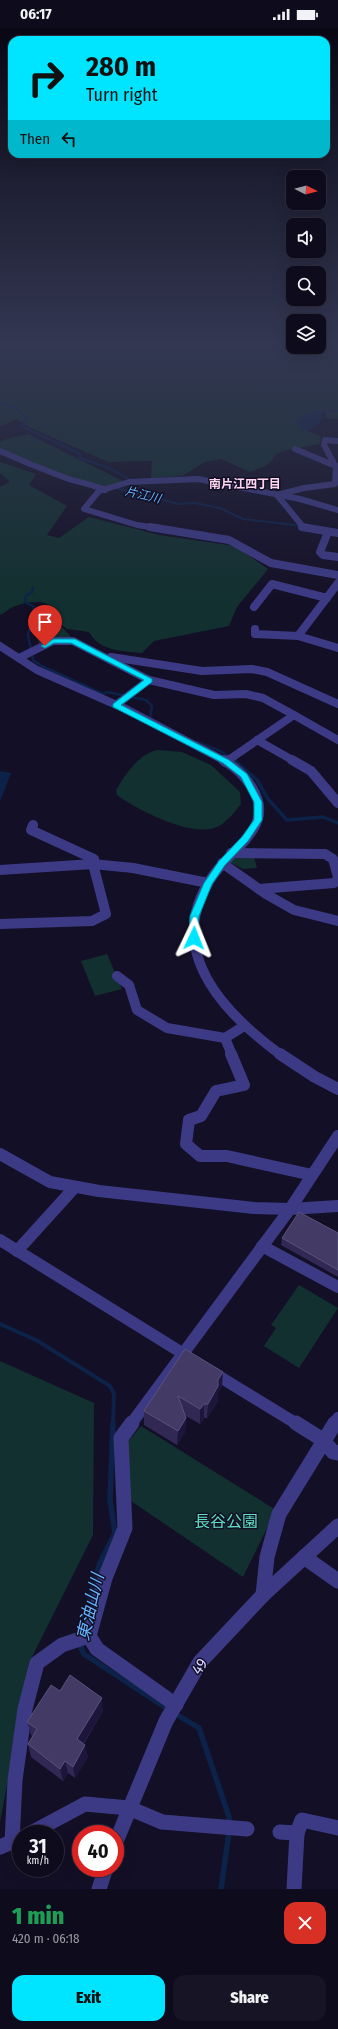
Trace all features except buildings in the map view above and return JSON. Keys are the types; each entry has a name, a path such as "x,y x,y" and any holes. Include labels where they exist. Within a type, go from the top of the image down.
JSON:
{"street":[{"path":"278,495 304,488 336,486 337,467 324,445 325,440 338,441"},
{"path":"294,449 337,467"},
{"path":"0,451 44,470 69,479 90,483 105,490"},
{"path":"338,510 278,495 198,479 135,480 99,491 93,496 84,509 137,525 229,540 271,563 338,575"},
{"path":"278,495 300,525 338,533"},
{"path":"328,532 320,552 323,555 338,557"},
{"path":"298,636 332,596 338,583"},
{"path":"257,606 272,584 332,596"},
{"path":"255,630 255,634 298,636 338,648"},
{"path":"23,657 37,651 53,641 73,641 149,680 214,695 246,694 263,698 338,740"},
{"path":"0,646 23,657 41,671 116,705 226,761 244,776 258,802 258,820 245,839 222,863 208,883 194,916 194,938 198,962 221,1000 244,1026 293,1065 338,1089"},
{"path":"99,655 202,671 252,668 267,672 338,704"},
{"path":"116,705 149,680"},
{"path":"226,761 294,715"},
{"path":"257,740 311,771 338,803"},
{"path":"0,924 92,922 106,914 93,864 94,859 31,830 32,825"},
{"path":"232,853 325,854 333,859 338,878 334,883 259,889"},
{"path":"222,863 259,889 294,910 338,921"},
{"path":"0,870 93,864 133,868 208,883"},
{"path":"116,976 129,985 137,1010 167,1028 225,1038 244,1026"},
{"path":"225,1038 244,1085 216,1091 201,1116 189,1120 186,1144 200,1156 227,1156 312,1175"},
{"path":"88,1636 105,1578 125,1528 121,1438 290,1209 338,1136"},
{"path":"0,1154 50,1182 99,1191 231,1205 290,1209 338,1206"},
{"path":"18,1251 75,1187"},
{"path":"0,1240 323,1440 333,1452 338,1453"},
{"path":"262,1246 338,1287"},
{"path":"263,1595 267,1557 279,1514 323,1440 338,1418"},
{"name":"49","path":"122,1825 166,1721 200,1662 263,1595 338,1526"},
{"path":"304,1557 338,1581"},
{"path":"11,1843 15,1780 25,1709 37,1662 62,1645 88,1636"},
{"path":"88,1636 97,1649 176,1705"},
{"path":"45,1825 85,1804 129,1808 162,1822 244,1829"},
{"path":"294,1889 297,1833 302,1820 338,1828"},
{"path":"280,1832 297,1833"},
{"path":"99,1889 103,1877"}],"green space":[{"path":"35,430 307,430 321,436 320,444 283,451 274,456 270,462 261,468 250,472 221,459 205,462 182,476 151,478 152,461 108,462"},
{"path":"28,434 125,482 105,489 0,450 0,442 3,440"},
{"path":"0,462 36,474 29,485 67,506 47,535 59,538 89,517 159,535 228,545 241,550 268,569 237,607 229,626 154,641 142,653 112,649 99,643 89,632 67,629 59,623 54,609 49,605 42,603 35,602 20,604 0,615 0,487 10,482 0,473"},
{"path":"43,606 72,638 39,644 33,622 37,608"},
{"path":"158,750 182,752 211,765 240,792 241,804 227,820 217,827 194,829 180,826 151,815 117,795 116,790 133,766 145,755"},
{"path":"230,857 254,857 257,868 243,869 229,862"},
{"path":"107,954 122,989 95,996 81,961"},
{"path":"299,1285 338,1308 299,1368 264,1346 276,1328 271,1325"},
{"path":"0,1361 94,1403 93,1535 31,1659 0,1822"},
{"name":"長谷公園","path":"141,1426 276,1510 243,1577 125,1497 125,1445"}],"water":[{"path":"0,771 11,773 0,802"}],"waterway":[{"name":"片江川","path":"29,430 80,454 80,458 109,468 134,482"},
{"name":"片江川","path":"115,488 179,504 195,503 220,508 243,519 302,526"},
{"path":"33,588 32,592 26,596 25,602 34,607 28,635 33,660 42,666 103,694 107,692 146,700 152,706 150,718 152,720"},
{"path":"197,742 220,751 236,761"},
{"path":"234,760 257,780 268,799 287,820 323,817 338,823"},
{"name":"東油山川","path":"0,1324 36,1340 110,1386 114,1394 113,1424"},
{"name":"東油山川","path":"81,1633 99,1565 115,1533 110,1500 113,1423"},
{"name":"東油山川","path":"79,1643 84,1654 169,1710"},
{"name":"東油山川","path":"174,1713 199,1728 229,1817 229,1823"},
{"name":"東油山川","path":"221,1889 229,1832"}],"district":[{"name":"南片江四丁目","path":"245,484"}],"route":[{"path":"45,646 53,641 73,641 149,680 116,705 226,762 244,776 258,802 258,820 245,839 222,863 208,883 194,916 194,938"}]}
